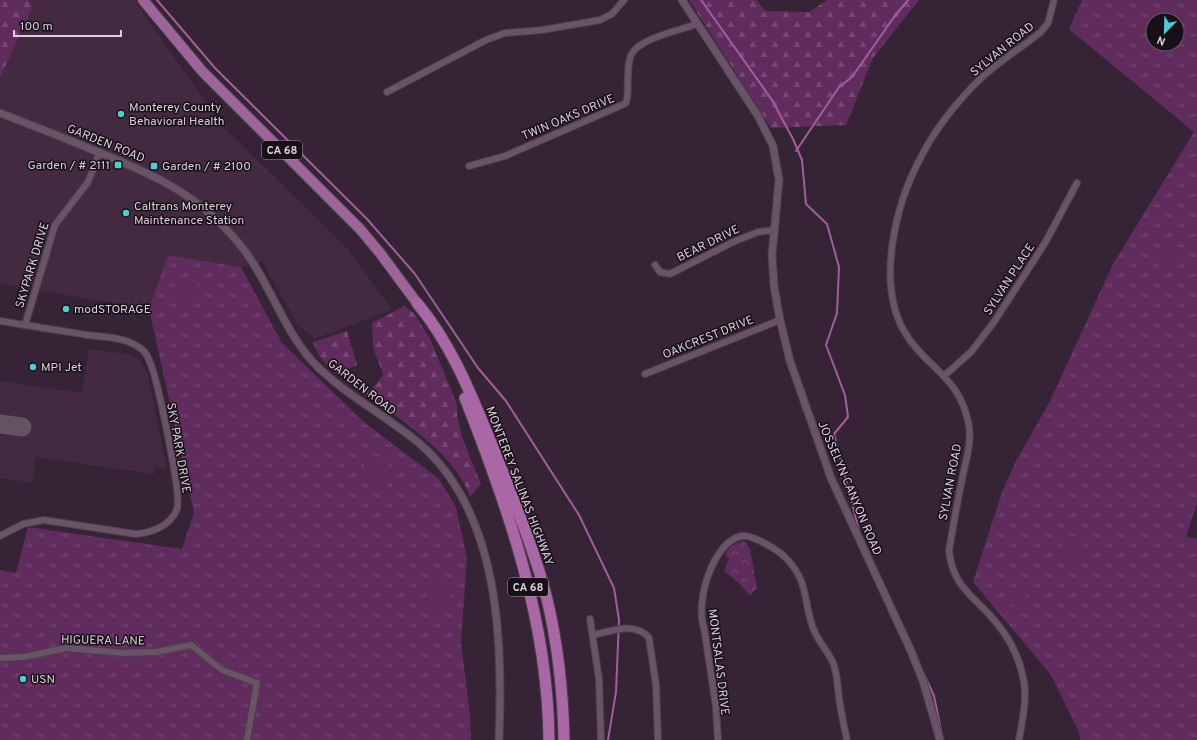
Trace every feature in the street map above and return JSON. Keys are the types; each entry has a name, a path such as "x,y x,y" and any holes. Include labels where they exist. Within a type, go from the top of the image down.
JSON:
{"highway":[{"name":"MONTEREY SALINAS HIGHWAY","path":"143,0 202,71 360,229 380,253 436,329 466,382 510,490 539,571 547,600 556,646 562,692 564,740"},
{"name":"MONTEREY SALINAS HIGHWAY","path":"417,303 447,357 482,440 520,559 534,607 542,651 547,696 549,740"}],"street":[{"path":"387,92 486,40 505,33 542,30 600,20 612,14 624,0"},
{"name":"JOSSELYN CANYON ROAD","path":"682,0 758,116 773,146 779,180 772,255 774,286 780,320 796,381 825,463 912,651 923,681 940,740"},
{"name":"SYLVAN ROAD","path":"1019,740 1024,684 1018,657 1003,631 958,582 950,562 950,544 970,439 967,416 957,391 945,375 914,344 904,330 898,316 891,284 890,270 893,238 913,174 921,157 946,118 986,73 1041,32 1048,23 1054,0"},
{"name":"TWIN OAKS DRIVE","path":"469,166 505,156 622,106 626,103 627,98 631,56 637,47 646,42 697,24"},
{"name":"GARDEN ROAD","path":"0,113 148,172 166,181 207,212 240,246 258,270 294,338 312,361 347,391 418,443 446,471 455,483 477,528 490,583 500,664 499,740"},
{"name":"SKYPARK DRIVE","path":"25,325 55,225 88,182 100,152"},
{"name":"SYLVAN PLACE","path":"945,375 971,352 994,322 1045,243 1077,183"},
{"name":"BEAR DRIVE","path":"655,265 660,272 670,274 733,242 758,232 775,230"},
{"name":"OAKCREST DRIVE","path":"645,374 780,320"},
{"name":"SKY PARK DRIVE","path":"0,321 122,340 138,346 146,354 156,383 176,480 177,509 166,523 158,529 142,534 44,520 23,524 0,536"},
{"name":"MONTSALAS DRIVE","path":"718,740 716,707 704,628 701,620 702,596 710,574 724,547 733,539 743,536 757,540 780,553 794,567 804,584 813,627 835,669 847,740"},
{"path":"590,618 599,679 601,740"},
{"path":"593,635 630,628 641,631 649,638 655,680 658,740"},
{"name":"HIGUERA LANE","path":"0,658 24,657 66,648 124,653 156,652 191,645 222,670 257,683 247,740"}],"shaded area":[{"path":"0,0 134,0 222,125 350,252 392,310 314,339 297,323 262,261 241,267 168,255 149,309 0,284"},
{"path":"89,349 127,354 140,360 148,375 167,469 155,467 154,474 150,474 36,457 32,483 0,478 0,381 82,393"}],"green space":[{"path":"0,0 28,0 33,7 0,77"},
{"path":"689,0 757,0 765,11 809,12 827,0 919,0 873,58 846,125 771,128"},
{"path":"1082,0 1197,0 1197,503 1186,537 1197,538 1197,740 1080,740 1079,732 1051,675 973,582 1002,492 1015,463 1050,401 1113,264 1194,132 1069,29"},
{"path":"1145,38 1145,52 1142,46"},
{"path":"1145,52 1161,52 1158,55 1149,55"},
{"path":"1169,244 1178,248 1182,257 1178,266 1169,270 1160,266 1156,257 1160,248"},
{"path":"168,255 241,267 282,343 365,423 439,479 456,507 467,558 461,642 470,716 471,740 0,740 0,570 16,573 28,527 182,549 194,512 149,309"},
{"path":"178,280 190,280 199,286 201,292 190,305 174,304 171,301 171,296"},
{"path":"404,306 414,313 430,339 457,404 457,416 463,440 481,484 470,497 463,481 453,466 440,452 426,439 366,394 379,381 383,374 373,348 372,323"},
{"path":"347,331 357,365 337,373 322,359 313,342"},
{"path":"375,456 384,457 388,464 387,490 381,496 374,491 372,480 364,467 366,460"},
{"path":"1073,536 1081,539 1084,547 1081,555 1073,558 1065,555 1062,547 1065,539"},
{"path":"744,541 750,549 757,588 750,596 739,583 724,571 729,559 725,554 733,545"},
{"path":"435,578 443,581 450,594 446,608 438,614 432,612 426,593 428,585"},
{"path":"1015,590 1021,590 1025,593 1027,611 1024,611 1009,602 1009,597"}],"waterway":[{"path":"157,0 215,68 367,219 415,274 478,368 506,401 579,515 614,588 619,620 616,692 608,740"},
{"path":"701,0 772,100 793,139 802,160 806,204 827,224 839,267 837,313 826,345 845,395 848,417 834,434 859,530"},
{"path":"796,151 839,87 852,77 894,17 908,0"},
{"path":"924,674 934,696 943,740"}],"taxiway":[{"path":"0,424 22,427"}],"place":[{"name":"Monterey County Behavioral Health","path":"121,114"},
{"name":"Garden / # 2111","path":"118,165"},
{"name":"Garden / # 2100","path":"154,166"},
{"name":"Caltrans Monterey Maintenance Station","path":"126,213"},
{"name":"modSTORAGE","path":"66,309"},
{"name":"MPI Jet","path":"33,367"},
{"name":"USN","path":"23,679"}]}
